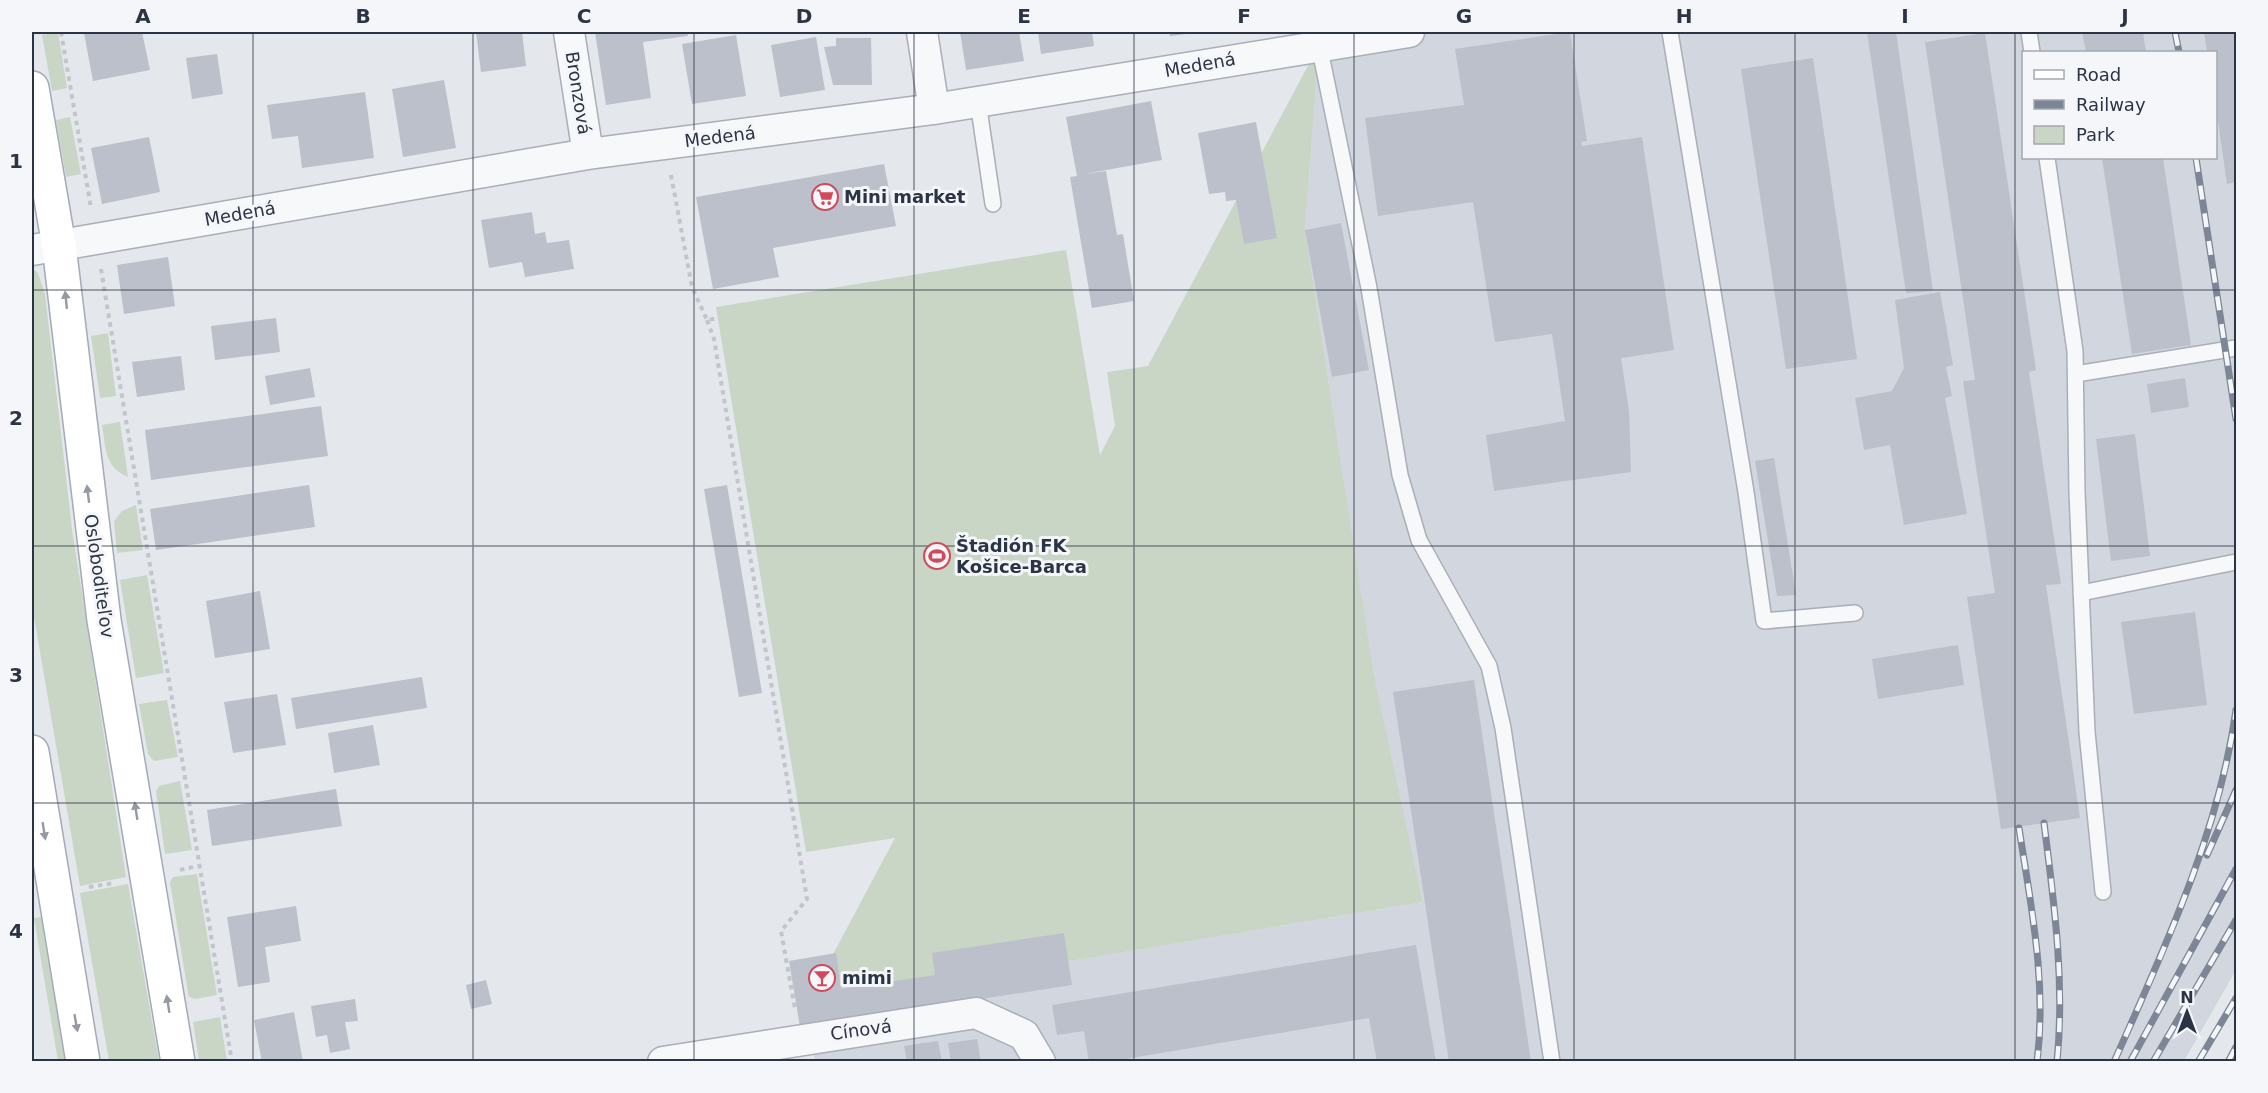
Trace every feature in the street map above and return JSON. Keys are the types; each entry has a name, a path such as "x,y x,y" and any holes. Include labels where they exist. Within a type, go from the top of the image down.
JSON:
{"main road":[{"name":"Osloboditeľov","path":"32,88 45,248 178,1062"},
{"path":"32,752 83,1062"}],"street":[{"name":"Bronzová","path":"569,32 588,154"},
{"path":"921,32 934,109"},
{"name":"Medená","path":"45,248 588,154 978,102 1273,42 1319,45 1409,32"},
{"name":"Cínová","path":"663,1062 976,1013 1024,1035 1040,1062"}],"lane":[{"path":"1670,32 1764,621 1855,613"},
{"path":"2029,32 2032,51"},
{"path":"1319,45 1370,288 1400,475 1419,540 1489,666 1503,728 1552,1062"},
{"path":"978,102 993,204"},
{"path":"2047,159 2076,351 2081,593 2087,732 2103,892"},
{"path":"2076,374 2236,348"},
{"path":"2081,593 2236,562"}],"path":[{"path":"61,32 232,1062"},
{"path":"669,169 692,287 714,339 807,899 781,931 800,1039"},
{"path":"706,320 718,318"}],"shaded area":[{"path":"1410,32 2236,32 2236,970 2184,1061 815,1062 806,1005 1423,902 1374,676 1305,230 1319,45"}],"green space":[{"path":"58,32 67,88 52,91 42,35"},
{"path":"1319,45 1305,230 1374,675 1423,902 806,1005 895,838 806,852 716,307 1066,250 1100,455 1115,426 1107,372 1148,366"},
{"path":"70,117 81,174 66,177 56,120"},
{"path":"32,268 38,273 45,294 72,529 126,877 80,886 32,605"},
{"path":"108,333 116,396 100,398 91,336"},
{"path":"120,422 128,477 114,468 110,462 104,441 102,425"},
{"path":"136,505 143,550 117,553 114,521 122,511"},
{"path":"147,575 164,673 136,678 120,580"},
{"path":"167,700 178,757 154,761 148,754 139,704"},
{"path":"180,781 192,850 165,854 156,791 159,786"},
{"path":"197,874 217,995 195,999 189,997 188,993 170,882 173,877"},
{"path":"128,884 159,1061 109,1061 80,893"},
{"path":"41,917 65,1061 58,1061 34,918"},
{"path":"220,1017 227,1061 199,1061 193,1022"}],"building":[{"path":"142,32 150,70 93,81 84,33"},
{"path":"476,32 522,32 526,66 481,72"},
{"path":"595,32 687,32 688,36 643,42 651,98 606,105"},
{"path":"960,32 1019,32 1024,61 966,70"},
{"path":"1038,32 1092,32 1094,46 1041,54"},
{"path":"1169,32 1194,32 1194,33 1170,36"},
{"path":"1570,32 1587,141 1581,142 1582,146 1642,137 1674,350 1621,358 1629,411 1631,472 1494,491 1486,435 1565,421 1552,334 1495,342 1473,202 1378,216 1365,118 1464,105 1455,49"},
{"path":"1867,32 1896,32 1933,291 1906,293"},
{"path":"2082,32 2143,32 2146,51 2086,51"},
{"path":"2204,32 2236,32 2236,182 2227,184 2217,114 2217,51 2207,51"},
{"path":"1985,33 2036,370 2029,372 2061,584 2046,585 2080,818 2001,829 1967,597 1995,593 1963,381 1975,380 1925,42"},
{"path":"736,35 746,96 692,104 682,44"},
{"path":"816,37 825,90 780,97 771,45"},
{"path":"836,38 871,38 872,85 833,85 824,47 836,46"},
{"path":"217,54 223,94 192,99 186,58"},
{"path":"1813,58 1857,359 1786,369 1741,69"},
{"path":"444,80 456,148 403,157 392,89"},
{"path":"365,92 374,158 302,168 298,136 272,139 267,105"},
{"path":"1151,101 1162,160 1084,174 1106,171 1117,235 1123,234 1134,301 1092,308 1070,177 1077,176 1066,117"},
{"path":"1256,122 1277,238 1244,244 1236,200 1226,201 1225,192 1209,194 1198,133"},
{"path":"149,137 160,192 102,204 91,148"},
{"path":"2102,159 2163,159 2191,345 2132,354"},
{"path":"884,164 896,226 773,248 779,277 713,289 696,197"},
{"path":"532,212 535,234 545,232 547,243 569,240 574,269 525,277 522,262 489,268 481,220"},
{"path":"1341,223 1369,370 1332,377 1305,230"},
{"path":"168,257 175,306 124,314 117,265"},
{"path":"1940,292 1953,365 1946,367 1952,396 1945,398 1967,514 1904,525 1890,445 1864,450 1855,398 1892,391 1904,368 1895,300"},
{"path":"276,318 280,352 215,360 211,326"},
{"path":"181,356 185,390 137,397 132,362"},
{"path":"310,368 315,397 270,405 265,376"},
{"path":"2185,378 2189,407 2151,413 2147,384"},
{"path":"321,406 328,456 151,480 145,430"},
{"path":"2135,434 2150,556 2111,561 2096,439"},
{"path":"1774,458 1796,595 1777,596 1755,461"},
{"path":"309,485 315,527 156,550 150,509"},
{"path":"727,485 762,693 739,697 704,489"},
{"path":"260,591 270,649 215,658 206,601"},
{"path":"2195,612 2207,705 2134,714 2121,622"},
{"path":"1958,645 1964,685 1878,699 1872,659"},
{"path":"422,677 427,708 296,729 291,698"},
{"path":"1474,680 1531,1062 1449,1062 1393,692"},
{"path":"277,694 286,745 233,753 224,702"},
{"path":"373,725 380,765 334,773 328,733"},
{"path":"336,789 342,826 212,846 207,810"},
{"path":"296,906 301,941 265,947 270,982 238,987 227,917"},
{"path":"1064,933 1072,985 800,1027 789,961 836,953 841,989 935,975 932,953"},
{"path":"1416,945 1436,1062 1377,1062 1369,1018 1108,1062 1089,1062 1084,1031 1057,1035 1052,1005"},
{"path":"486,980 492,1004 471,1009 466,985"},
{"path":"355,999 358,1021 345,1022 350,1049 330,1053 327,1035 316,1037 311,1006"},
{"path":"294,1012 303,1062 262,1062 254,1020"},
{"path":"977,1039 981,1062 951,1062 948,1043"},
{"path":"938,1041 942,1062 907,1062 904,1046"}],"railway":[{"path":"2175,32 2179,51"},
{"path":"2196,159 2236,419"},
{"path":"2114,1062 2152,977 2203,846 2228,756 2236,710"},
{"path":"2207,855 2236,790"},
{"path":"2044,823 2055,912 2059,972 2057,1062"},
{"path":"2019,828 2033,915 2039,974 2040,1032 2037,1062"},
{"path":"2130,1062 2236,869"},
{"path":"2153,1062 2236,920"},
{"path":"2198,1062 2236,998"},
{"path":"2228,1062 2236,1047"}],"place":[{"name":"Mini market","path":"825,197"},
{"name":"Štadión FK Košice-Barca","path":"937,556"},
{"name":"mimi","path":"822,978"}]}
